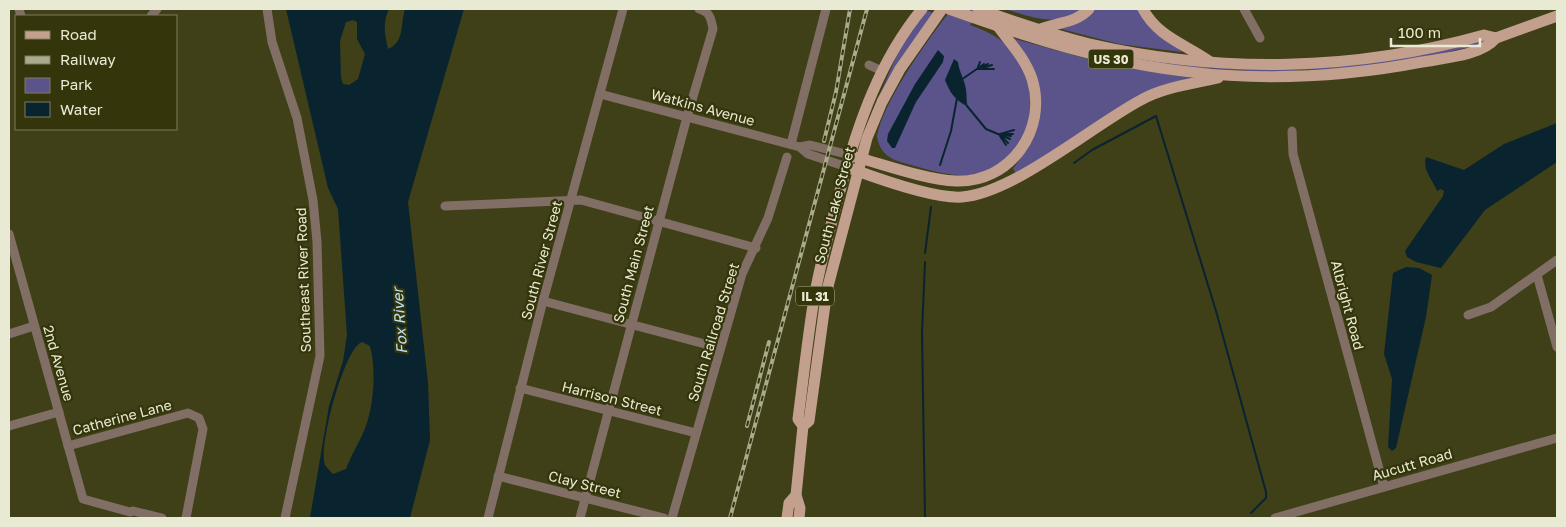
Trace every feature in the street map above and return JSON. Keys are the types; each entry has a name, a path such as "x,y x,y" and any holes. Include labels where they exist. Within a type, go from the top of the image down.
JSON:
{"main road":[{"name":"South Lake Street","path":"799,518 800,508 796,495 803,426 809,420 827,290 851,164 864,110 882,72 922,9"},
{"name":"South Lake Street","path":"851,164 861,158 874,119 890,87 942,9"},
{"name":"US 30","path":"949,9 981,13 1118,50 1248,65 1350,61 1418,52 1484,35 1496,38"},
{"path":"1039,30 1051,25 1071,21 1089,9"},
{"path":"1143,9 1156,27 1167,37 1210,62"},
{"name":"US 30","path":"981,13 997,25 1105,58 1166,69 1229,75 1309,75 1389,68 1489,46 1496,38 1557,16"},
{"path":"861,158 956,181 985,178 1008,165 1022,148 1032,130 1036,113 1035,92 1023,59 997,25"},
{"path":"851,164 898,184 953,197 982,194 1020,176 1143,99 1170,89 1229,75"},
{"name":"South Lake Street","path":"787,518 789,503 796,495"}],"street":[{"name":"Southeast River Road","path":"267,9 272,42 297,118 313,200 317,242 320,356 286,518"},
{"name":"South River Street","path":"488,518 520,388 623,9"},
{"name":"South Main Street","path":"580,518 687,117 713,29 711,18 705,10 699,9"},
{"path":"791,144 804,87 826,9"},
{"path":"1244,9 1260,38"},
{"path":"869,64 882,72"},
{"name":"Watkins Avenue","path":"600,94 791,144 800,147 808,154 851,164"},
{"name":"Albright Road","path":"1292,130 1293,154 1384,487"},
{"name":"South Railroad Street","path":"672,518 742,274 756,248 768,218 787,157"},
{"path":"445,206 581,200 756,248"},
{"name":"2nd Avenue","path":"9,234 83,499 130,512 133,511 162,518"},
{"path":"1468,315 1491,307 1557,260"},
{"path":"1537,275 1557,346"},
{"path":"544,300 720,348"},
{"path":"9,334 34,326"},
{"name":"Harrison Street","path":"520,388 696,434"},
{"path":"9,426 59,412"},
{"name":"Catherine Lane","path":"68,446 188,413 199,418 203,429 186,518"},
{"name":"Aucutt Road","path":"1275,518 1557,438"},
{"name":"Clay Street","path":"498,476 664,518"}],"green space":[{"path":"952,9 982,9 970,25 994,36 1010,48 1022,67 1030,98 1026,130 1019,144 1009,156 979,174 947,174 890,158 882,150 877,137 888,106 908,70"},
{"path":"1005,9 1083,9 1074,15 1064,18 1045,19"},
{"path":"1094,9 1139,9 1182,52 1119,44 1057,28"},
{"path":"926,10 933,13 871,115 899,50"},
{"path":"1011,38 1099,62 1195,79 1183,82 1016,173 1013,169 1029,146 1039,105"},
{"path":"1053,38 1261,69 1486,39 1488,42 1433,56 1366,67 1266,72 1171,66"}],"water":[{"name":"Fox River","path":"286,9 389,9 385,24 388,49 400,37 405,9 464,9 408,202 428,383 430,440 410,518 310,518 329,406 343,361 347,335 338,209 328,188","holes":["353,20 357,22 357,39 365,54 358,79 349,85 343,84 341,78 340,41 346,22","362,342 370,346 373,364 373,395 369,414 365,429 346,469 333,474 325,465 324,455 329,420 334,399 348,361 355,348"]},
{"path":"938,50 944,56 943,62 916,102 895,148 892,148 887,141 888,134 915,84"},
{"path":"954,59 958,62 966,90 968,107 954,96 945,80"},
{"path":"1557,123 1557,162 1485,210 1441,268 1416,262 1407,257 1405,251 1443,196 1444,191 1441,189 1437,191 1425,166 1426,157 1464,170 1504,144"},
{"path":"1406,267 1419,268 1432,275 1426,317 1396,448 1392,451 1388,447 1392,379 1384,354 1393,273"}],"waterway":[{"path":"978,67 980,62"},
{"path":"961,80 984,64"},
{"path":"982,67 988,64"},
{"path":"980,69 992,65"},
{"path":"977,69 994,69"},
{"path":"940,165 951,131 957,98"},
{"path":"967,106 986,129 1010,139"},
{"path":"1074,163 1092,150 1156,116 1216,311 1266,492 1266,498 1251,513"},
{"path":"1000,134 1014,130"},
{"path":"1004,134 1013,134"},
{"path":"1003,135 1011,136"},
{"path":"1000,136 1006,145"},
{"path":"1002,137 1008,143"},
{"path":"925,253 931,207"},
{"path":"925,262 922,332 925,518"}],"railway":[{"path":"824,141 836,92 850,9"},
{"path":"730,518 867,9"},
{"path":"747,426 769,342"}]}
